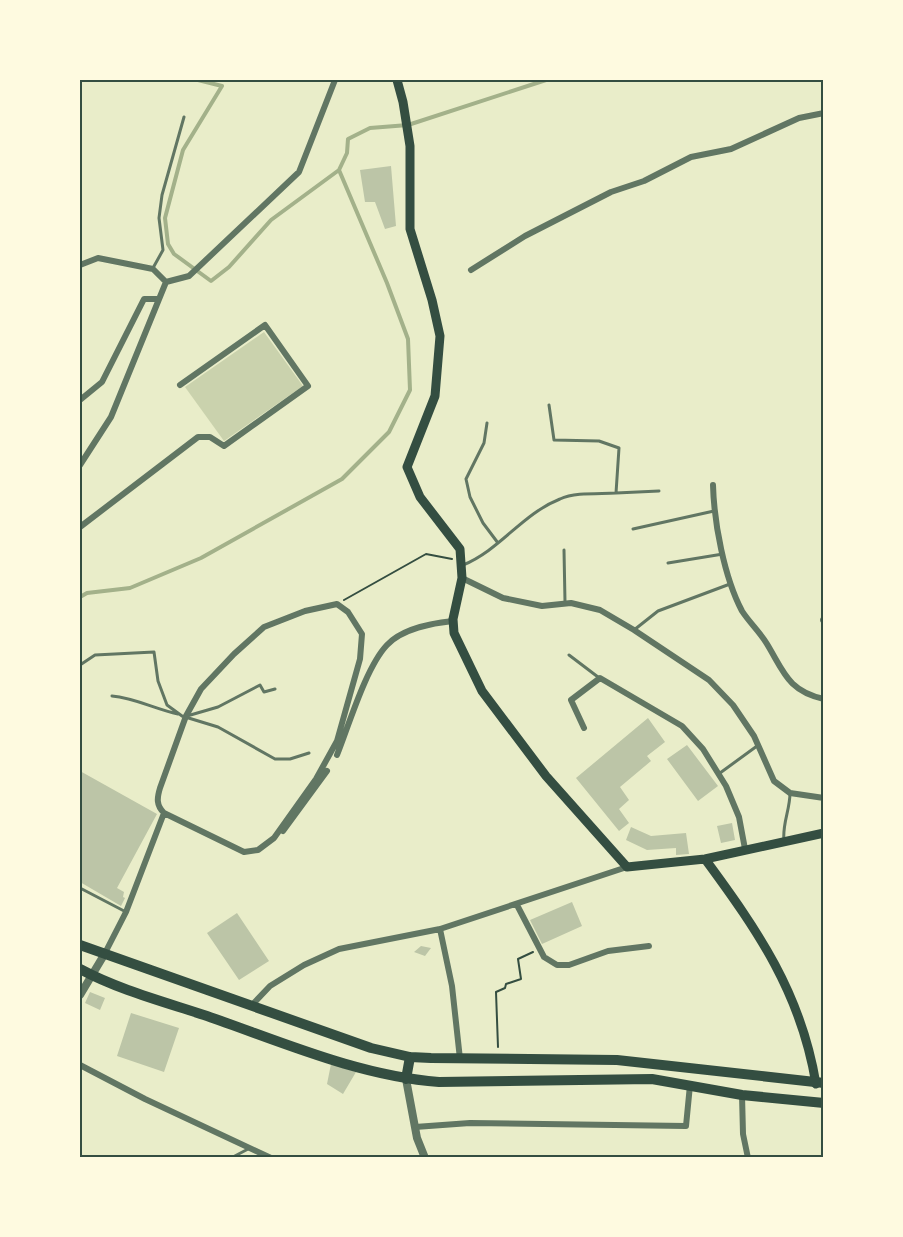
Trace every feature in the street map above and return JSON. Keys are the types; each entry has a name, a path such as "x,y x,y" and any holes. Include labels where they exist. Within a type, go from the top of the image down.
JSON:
{"main road":[{"path":"397,80 410,146 410,229 432,300 440,336 435,396 407,467 420,497 460,549 462,578 453,621 454,633 482,691 546,776 627,867 705,859 824,833"},
{"path":"80,945 371,1048 410,1057 617,1060 820,1083 797,1012 780,970 705,859"},
{"path":"80,969 93,976 339,1061 406,1079 439,1082 652,1079 742,1095 824,1103"},
{"path":"406,1079 410,1057"}],"street":[{"path":"165,282 189,276 299,172 312,141 329,88 335,80"},
{"path":"471,270 525,236 611,192 644,181 691,157 732,148 799,118 824,113"},
{"path":"80,265 98,258 153,269 165,282"},
{"path":"80,465 111,417 165,282"},
{"path":"80,400 102,382 144,299 159,299"},
{"path":"80,526 198,437 210,437 224,446 308,386 265,325 180,385"},
{"path":"713,485 714,512 732,584 743,612 757,627 788,681 805,695 824,699"},
{"path":"462,578 503,597 542,606 565,604 600,610 634,630 709,680 733,705 774,781 790,793 824,798"},
{"path":"260,849 274,838 306,795 337,741 360,659 362,634 348,612 337,604 305,611 264,627 201,689 184,716 157,799 159,808 164,813 244,852 268,848 309,798 327,771"},
{"path":"337,755 365,685 388,644 413,630 453,621"},
{"path":"584,728 571,700 600,678 682,726 703,749 719,774 739,817 745,849"},
{"path":"80,995 93,976 126,912 164,813"},
{"path":"251,1006 270,986 304,965 339,949 440,929 627,867"},
{"path":"517,905 544,957 557,965 569,965 608,951 649,946"},
{"path":"440,929 452,986 460,1059"},
{"path":"80,1065 145,1099 271,1158"},
{"path":"406,1079 424,1158"},
{"path":"416,1127 470,1123 686,1126 690,1085"},
{"path":"742,1095 742,1134 748,1158"}],"lane":[{"path":"153,269 163,250 159,218 162,195 184,117"},
{"path":"549,405 554,440 599,441 620,448 616,494"},
{"path":"487,423 484,443 466,479 470,497 483,523 498,543"},
{"path":"461,563 482,557 533,515 561,498 659,491"},
{"path":"633,529 714,512"},
{"path":"564,550 565,604"},
{"path":"668,562 724,554"},
{"path":"634,630 657,611 732,584"},
{"path":"80,665 95,655 154,652 158,681 167,705 184,716 218,707 260,685 264,692 275,689"},
{"path":"569,655 600,678"},
{"path":"112,696 130,698 154,709 218,727 276,759 290,759 309,753"},
{"path":"719,774 757,746"},
{"path":"784,841 783,830 790,808 790,793"},
{"path":"80,888 126,912"},
{"path":"231,1158 252,1148"}],"path":[{"path":"337,604 426,554 461,563"},
{"path":"498,1059 496,992 505,988 506,984 521,978 518,959 539,948"}],"green space":[{"path":"264,332 303,386 224,441 185,387"}],"building":[{"path":"391,166 396,226 385,229 375,202 365,202 360,170"},
{"path":"648,718 665,742 647,756 651,761 620,787 629,800 619,809 629,823 619,831 576,778"},
{"path":"687,745 718,786 698,801 667,759"},
{"path":"80,771 157,814 117,888 124,892 123,897 125,898 121,906 80,882"},
{"path":"732,823 735,840 721,843 717,826"},
{"path":"631,827 651,836 686,833 689,854 676,855 676,848 647,850 626,840"},
{"path":"572,902 582,926 542,944 530,920"},
{"path":"237,913 269,961 239,980 207,933"},
{"path":"421,946 431,948 425,956 414,952"},
{"path":"90,992 105,998 100,1010 85,1003"},
{"path":"131,1013 179,1028 164,1072 117,1056"},
{"path":"331,1064 356,1072 343,1094 327,1084"}],"waterway":[{"path":"117,80 128,80"},
{"path":"198,80 222,86 183,150 165,218 168,244 174,254 211,281 229,267 271,220 339,170 347,153 348,139 370,128 408,125 546,80"},
{"path":"80,597 87,593 130,588 201,558 342,479 389,432 410,390 408,339 339,170"}]}
